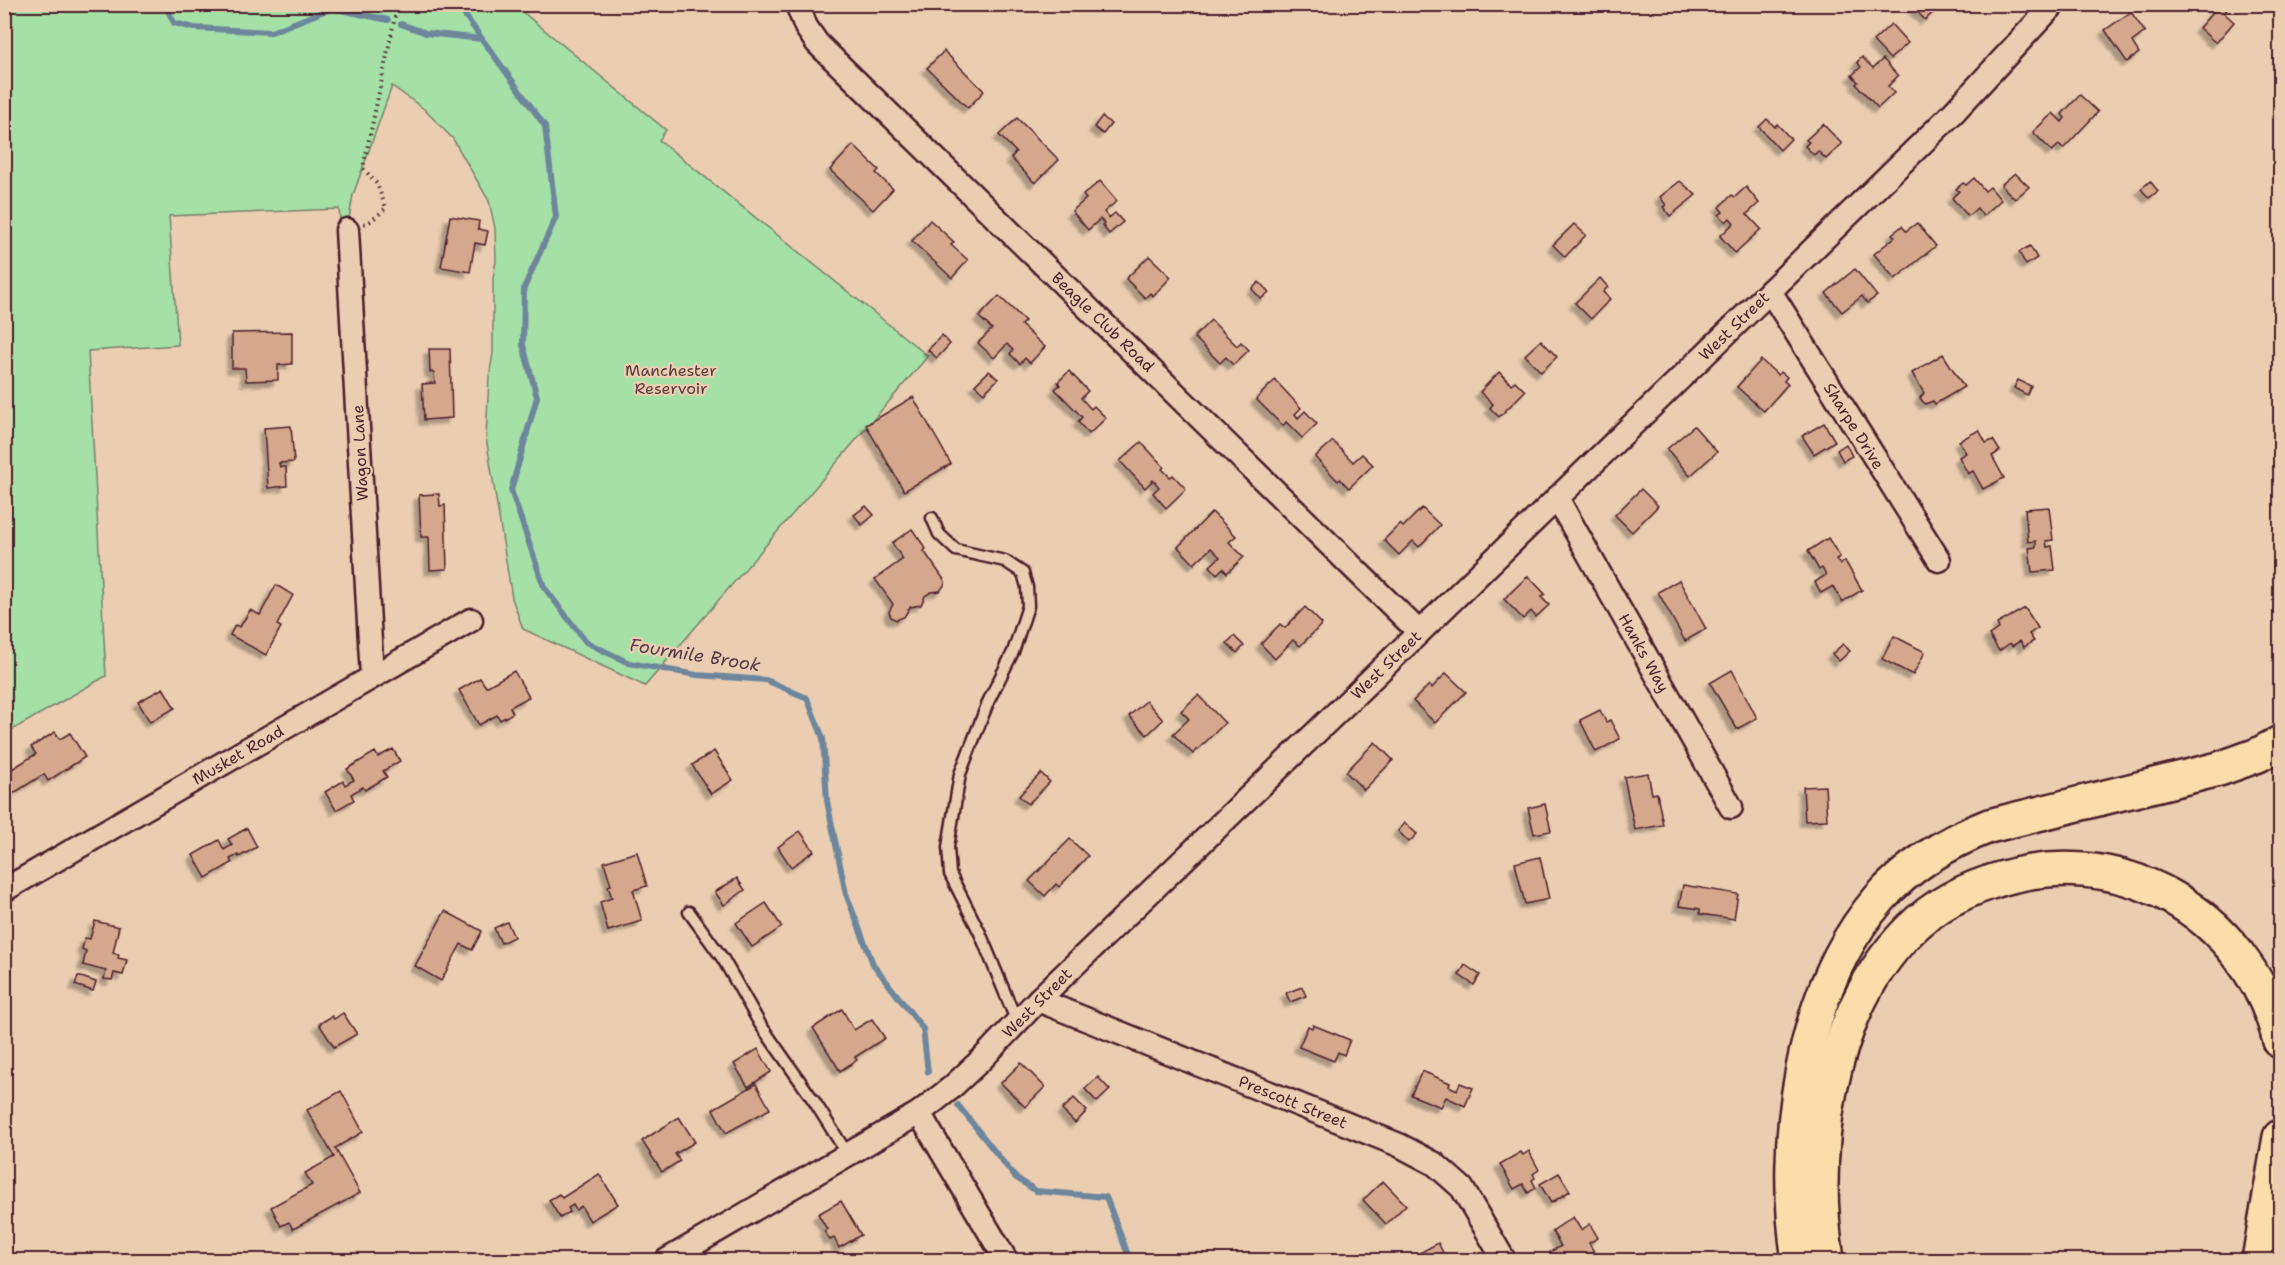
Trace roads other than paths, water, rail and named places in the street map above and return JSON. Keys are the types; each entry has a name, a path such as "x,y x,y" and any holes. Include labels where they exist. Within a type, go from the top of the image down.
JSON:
{"highway":[{"path":"1799,1260 1794,1221 1792,1162 1797,1107 1806,1055 1815,1023 1839,961 1858,927 1880,898 1927,858 1957,840 1989,826 2022,816 2219,770 2252,758 2280,743"},
{"path":"1827,1260 1821,1192 1825,1125 1835,1073 1852,1022 1873,978 1901,939 1938,908 1966,891 2011,875 2040,870 2069,869 2114,874 2156,889 2196,913 2234,947 2262,991 2280,1041"},
{"path":"2259,1260 2280,1137"}],"street":[{"name":"Beagle Club Road","path":"797,4 806,27 818,43 1419,632"},
{"name":"West Street","path":"667,1260 919,1113 951,1088 1038,1000 1953,113 2054,4"},
{"name":"Wagon Lane","path":"347,230 372,677"},
{"name":"Sharpe Drive","path":"1770,291 1939,560"},
{"name":"Hanks Way","path":"1557,498 1731,807"},
{"name":"Musket Road","path":"4,890 471,620"},
{"name":"Prescott Street","path":"1038,1000 1399,1145 1435,1164 1462,1188 1504,1260"},
{"path":"919,1113 1006,1260"}],"lane":[{"path":"932,518 939,534 956,550 1005,561 1023,573 1027,587 1028,606 1012,652 988,700 960,774 948,847 950,874 980,933 1017,1022"},
{"path":"689,912 723,959 760,1024 814,1101 848,1155"}],"waterway":[{"path":"165,4 174,23 194,28 271,32 332,8 388,20"},
{"name":"Fourmile Brook","path":"462,4 464,14 545,126 556,217 524,288 523,345 537,397 511,490 544,587 586,642 629,663 697,675 766,680 807,698 823,738 827,801 846,894 873,964 923,1029 928,1072"},
{"path":"401,24 426,33 482,39"},
{"name":"Fourmile Brook","path":"958,1105 1015,1177 1036,1191 1106,1197 1130,1260"}],"park label":[{"name":"Manchester Reservoir","path":"671,379"}]}
